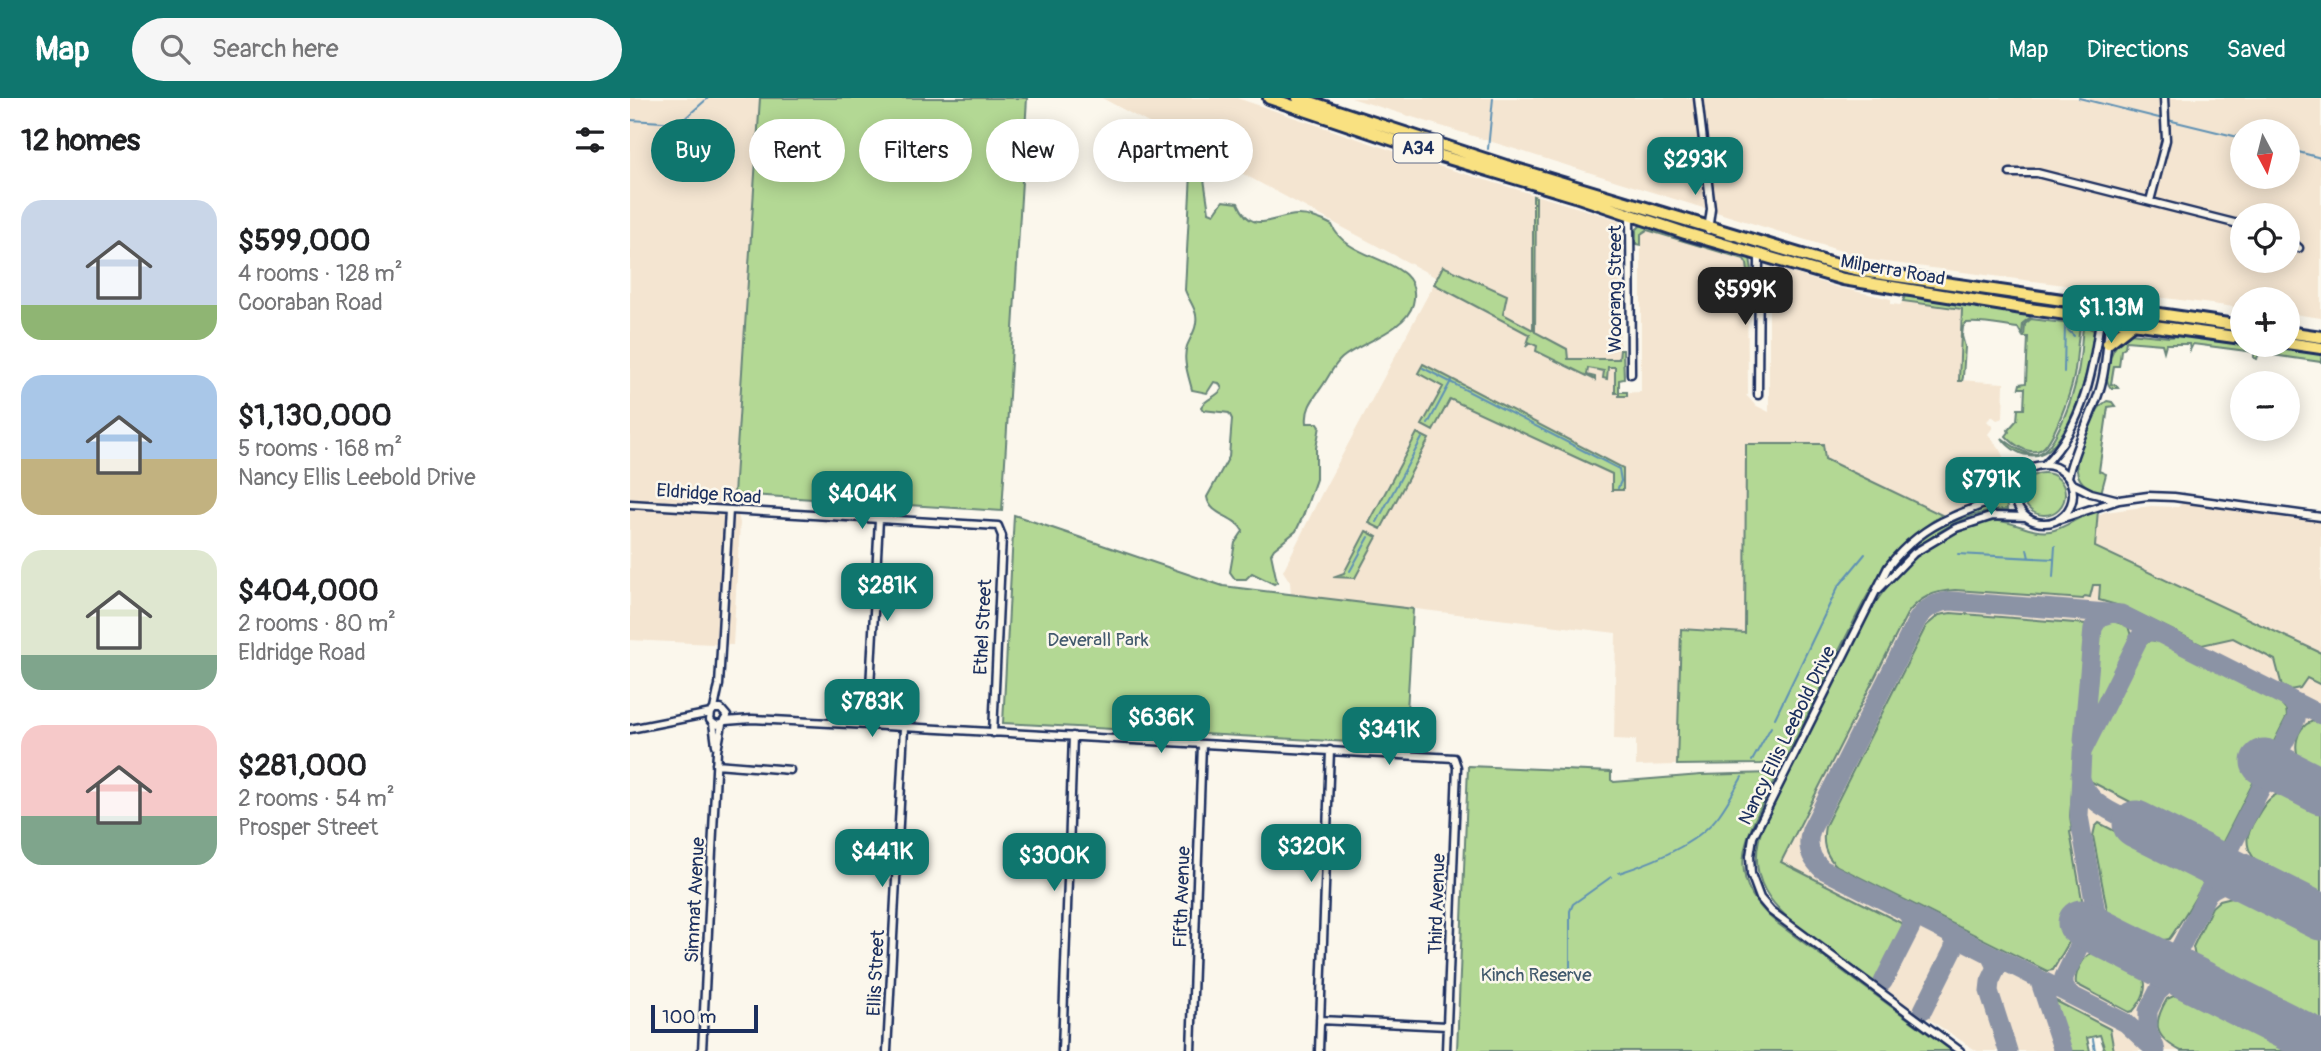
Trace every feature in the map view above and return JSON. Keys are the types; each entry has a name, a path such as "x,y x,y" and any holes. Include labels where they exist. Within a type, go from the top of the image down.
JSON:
{"highway":[{"name":"Milperra Road","path":"1269,98 1438,155 1630,208 1709,226 1829,263 1868,272 2230,324"},
{"name":"Milperra Road","path":"1298,98 1630,208 1706,238 1857,282 2230,336"},
{"path":"2108,343 2132,324"},
{"path":"2300,334 2321,337"},
{"path":"2300,345 2321,348"}],"street":[{"path":"1698,98 1710,209 1706,238"},
{"path":"2150,201 2166,132 2164,101"},
{"path":"2010,173 2037,173 2230,222"},
{"name":"Woorang Street","path":"1630,208 1631,374"},
{"path":"1758,395 1759,255"},
{"path":"2107,307 2086,394 2053,456 2044,465 2026,471 2015,488 2016,504 2026,517 2041,523 2119,500 2148,496 2174,497 2321,517"},
{"path":"2057,520 2070,508 2071,460 2100,388 2108,343 2105,320"},
{"path":"2044,465 2057,468 2069,480 2091,493 2119,500"},
{"name":"Nancy Ellis Leebold Drive","path":"1960,1051 1777,916 1760,898 1751,874 1751,845 1756,829 1888,567 1921,535 1951,517 1995,501 2015,488"},
{"name":"Eldridge Road","path":"630,504 996,525"},
{"name":"Simmat Avenue","path":"717,751 712,716 719,685 729,510"},
{"name":"Nancy Ellis Leebold Drive","path":"1876,592 1914,554 1943,534 1993,516 2026,517"},
{"path":"868,725 878,519"},
{"name":"Ethel Street","path":"993,733 1002,536 996,525"},
{"name":"Simmat Avenue","path":"702,1051 716,764 724,717 719,685"},
{"path":"712,716 724,717"},
{"path":"630,729 712,716 1330,750 1319,1051"},
{"name":"Ellis Street","path":"887,1051 904,728"},
{"path":"1062,1051 1073,736"},
{"name":"Fifth Avenue","path":"1191,1051 1202,744"},
{"name":"Third Avenue","path":"1330,750 1455,759 1457,767 1446,1051"},
{"path":"716,764 790,770"},
{"path":"1320,1020 1447,1026"}],"shaded area":[{"path":"630,98 760,98 759,119 749,119 749,182 754,182 734,494 740,523 733,645 630,640"},
{"path":"1102,98 1237,98 1435,165 1616,219 1619,221 1621,234 1619,393 1641,392 1641,235 1647,230 1747,261 1746,395 1755,405 1769,412 1769,275 1777,268 1836,287 1891,299 1891,304 1900,305 1903,301 1962,309 1959,380 2004,383 2003,418 1997,420 1992,416 1987,421 1993,427 1988,434 2006,463 2004,483 1991,496 1942,515 1825,459 1746,444 1745,633 1679,685 1677,765 1636,766 1636,740 1614,739 1616,633 1291,594 1290,582 1283,571 1437,278 1253,179 1253,119 1141,119"},
{"path":"1351,98 2321,98 2321,318 2300,315 2300,287 2230,287 2230,306 1870,260"},
{"path":"2182,503 2321,522 2321,653 2094,547 2098,515 2151,506 2178,507"},
{"path":"1933,575 2118,586 2212,627 2321,682 2321,1051 2103,1051 2100,1035 2088,1038 2090,1051 1977,1051 1877,982 1778,863 1890,605"}],"green space":[{"path":"760,98 1027,98 1026,119 986,119 986,182 1022,182 1002,511 734,494 754,182 845,182 845,119 759,119"},
{"path":"1191,182 1204,182 1209,212 1214,214 1223,201 1238,203 1248,218 1254,221 1266,222 1295,215 1322,220 1332,225 1340,238 1353,247 1397,268 1408,277 1414,288 1413,304 1402,321 1342,358 1311,402 1307,423 1318,423 1320,426 1316,448 1316,479 1296,531 1271,554 1277,582 1274,584 1252,573 1246,579 1235,579 1230,572 1235,543 1243,531 1213,508 1207,497 1229,457 1232,419 1229,413 1203,410 1201,407 1222,389 1219,383 1214,382 1207,393 1192,390 1186,351 1195,327 1196,315 1185,290"},
{"path":"1533,196 1536,197 1535,332 1567,349 1568,359 1619,359 1620,350 1623,350 1624,379 1619,380 1619,392 1627,392 1627,396 1615,393 1615,367 1608,367 1607,379 1603,378 1604,371 1588,368 1587,375 1595,377 1595,380 1536,351 1537,346 1529,342 1526,347 1530,335 1434,284 1443,266 1507,295 1503,314 1533,330"},
{"path":"1641,225 1750,257 1752,271 1748,272 1744,259 1647,230 1641,234 1641,245 1636,244 1636,230"},
{"path":"1905,296 2056,319 2032,316 2023,323 2022,335 2018,328 1966,323 1962,336 1965,347 1963,377 1962,381 1959,381 1962,309 1903,301"},
{"path":"2031,319 2080,327 2074,376 2065,405 2045,446 2035,451 2021,448 2006,436 2017,420 2018,409 2024,409 2025,388 2019,388 2020,384 2026,383 2028,337 2024,337 2025,324"},
{"path":"2085,326 2096,331 2076,407 2055,443 2042,453 2037,454 2051,442 2069,405 2078,372"},
{"path":"2129,333 2169,337 2187,335 2230,340 2230,349 2193,344 2190,350 2189,344 2166,344 2164,351 2162,344 2126,341 2121,350 2119,366 2114,366 2111,384 2118,388 2111,388 2107,366 2123,337"},
{"path":"2300,350 2321,353 2321,362 2287,357 2300,357"},
{"path":"1423,364 1623,468 1623,490 1612,490 1612,474 1450,399 1433,431 1422,425 1443,387 1418,373"},
{"path":"2107,401 2115,406 2108,407 2099,471 2106,474 2101,493 2082,482 2077,466 2081,448 2094,417"},
{"path":"1417,433 1429,439 1381,529 1369,523"},
{"path":"2002,438 2027,453 2036,454 2020,453"},
{"path":"1746,444 1823,444 1825,459 1942,515 1906,542 1869,592 1786,758 1761,764 1677,765 1681,629 1745,633"},
{"path":"2044,473 2059,479 2065,494 2059,509 2044,515 2029,509 2023,494 2029,479"},
{"path":"2006,498 2007,510 1971,516 1938,532 1883,582 1894,564 1921,538"},
{"path":"2098,510 2095,547 2321,653 2321,685 2307,678 2300,688 2290,690 2282,686 2275,660 2233,638 2202,645 2127,608 2099,600 2100,585 2093,585 2090,597 2085,596 2083,599 1955,590 1922,599 1907,614 1781,862 1905,925 1906,930 1878,985 1801,929 1774,904 1765,891 1757,860 1758,841 1765,820 1871,610 1908,564 1942,538 1979,523 1998,521 2037,531 2050,531"},
{"name":"Deverall Park","path":"1014,515 1223,586 1413,609 1405,745 1003,723"},
{"path":"1366,531 1377,537 1355,578 1333,577 1344,573"},
{"path":"1951,613 2087,624 2070,816 2070,832 2083,905 2079,904 2064,931 2072,937 2053,970 2047,971 1837,866 1825,848 1825,826 1926,626 1939,615"},
{"path":"2113,621 2128,626 2132,639 2091,721 2098,631 2103,624"},
{"path":"2150,640 2160,642 2280,702 2286,709 2287,716 2222,844 2218,847 2088,780 2086,758 2142,647"},
{"path":"2313,721 2321,723 2321,777 2304,766 2296,746 2302,728"},
{"name":"Kinch Reserve","path":"1468,766 1611,772 1611,780 1614,782 1772,773 1775,779 1748,836 1744,854 1748,888 1759,905 1777,923 1952,1051 1457,1051"},
{"path":"2285,792 2297,793 2321,805 2321,899 2286,883 2262,867 2248,847 2248,835 2263,807 2272,797"},
{"path":"2099,823 2203,876 2204,882 2169,939 2159,941 2108,915 2093,836"},
{"path":"2244,897 2321,936 2321,1024 2207,966 2195,957 2193,947 2212,907 2220,900"},
{"path":"2094,952 2141,974 2145,983 2144,993 2133,1011 2129,1012 2076,984 2080,965"},
{"path":"2178,994 2285,1051 2181,1051 2165,1040 2158,1029 2159,1016 2167,999"},
{"path":"2056,1001 2110,1029 2114,1051 2102,1051 2104,1047 2100,1035 2087,1038 2090,1051 2066,1051 2051,1003"}],"waterway":[{"path":"684,119 708,98"},
{"path":"1488,149 1493,98"},
{"path":"2079,98 2163,119"},
{"path":"630,120 651,121"},
{"path":"2168,120 2230,135"},
{"path":"2300,152 2321,158"},
{"path":"2064,372 2065,323"},
{"path":"2067,329 2074,336"},
{"path":"1423,368 1619,469 1621,481 1618,488"},
{"path":"1428,424 1451,381"},
{"path":"1377,522 1422,438"},
{"path":"1350,571 1369,537"},
{"path":"2053,577 2055,546"},
{"path":"2027,549 2029,558"},
{"path":"1775,718 1838,587 1865,554"},
{"path":"1958,554 2054,559"},
{"path":"1752,761 1771,727"},
{"path":"1619,873 1660,857 1699,835 1719,815 1742,777"},
{"path":"1570,968 1570,911 1573,904 1611,877"},
{"path":"2093,1039 2095,1051"}],"taxiway":[{"path":"2156,1051 2126,1023 1822,869 1810,851 1811,830 1917,620 1931,606 1940,603 1951,601 2121,614 2321,715"},
{"path":"2083,740 2093,628 2100,617 2112,613"},
{"path":"2069,994 2064,986 2064,977 2096,912 2079,816 2082,752 2139,638 2147,632 2157,632"},
{"path":"2155,1047 2148,1032 2148,1011 2296,719 2297,709 2291,700"},
{"path":"2080,775 2083,785 2094,800 2136,824"},
{"path":"2207,894 2232,882 2246,883 2274,892 2312,913"},
{"path":"1883,982 1911,927 1911,918 1905,911"},
{"path":"1923,1010 1954,948 1954,941 1949,933"},
{"path":"1991,955 1997,967 1989,991 2008,1051"},
{"path":"2039,979 2063,1051"},
{"path":"2158,992 2176,981 2198,982 2283,1026 2293,1038 2296,1051"},
{"path":"2310,1051 2321,1049"}],"runway":[{"path":"2264,762 2321,791"},
{"path":"2136,824 2321,917"},
{"path":"2081,923 2321,1044"}]}
